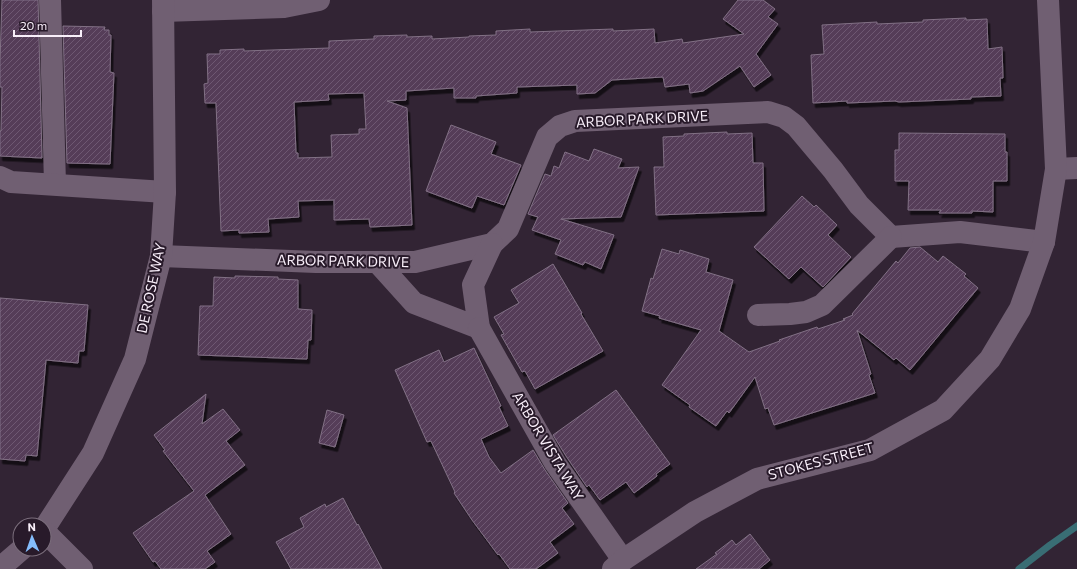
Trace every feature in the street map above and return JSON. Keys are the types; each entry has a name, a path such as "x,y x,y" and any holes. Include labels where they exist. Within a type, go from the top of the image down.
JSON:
{"street":[{"path":"50,0 55,184"},
{"path":"163,5 284,7 319,0"},
{"name":"STOKES STREET","path":"618,565 695,512 757,479 870,450 942,410 990,359 1020,309 1044,242 1056,169 1048,0"},
{"name":"DE ROSE WAY","path":"52,517 93,453 135,359 161,256 165,192 163,5"},
{"name":"ARBOR PARK DRIVE","path":"161,256 316,262 415,262 492,244 508,229 547,137 560,126 576,121 768,112 784,117 796,126 833,170 859,205 891,237"},
{"path":"1056,169 1077,168"},
{"path":"0,177 12,182 165,192"},
{"path":"758,316 806,312 822,305 891,237 960,232 1044,242"},
{"name":"ARBOR VISTA WAY","path":"492,244 473,285 479,328 555,463 618,565"},
{"path":"377,262 414,303 479,328"},
{"path":"52,538 82,569"},
{"path":"0,568 13,557"}],"building":[{"path":"2,0 38,0 42,158 0,156 2,87 0,87 0,62"},
{"path":"738,0 763,0 775,9 768,17 778,24 756,54 771,75 754,87 740,66 703,91 690,93 689,84 665,87 663,77 612,80 595,93 577,94 577,85 517,87 517,93 476,96 476,98 454,98 454,88 406,91 406,100 387,101 407,108 412,225 370,227 369,219 334,220 334,200 298,201 299,217 268,219 269,232 239,233 239,230 221,231 216,103 205,103 204,84 208,83 207,54 220,54 220,50 244,49 244,51 329,48 329,41 374,39 374,36 432,36 432,39 496,35 496,31 530,29 530,32 654,29 655,43 682,39 683,43 744,34 723,19","holes":["364,93 366,129 359,129 359,134 331,135 332,157 298,158 298,153 296,153 294,102 329,100 328,94"]},
{"path":"966,18 966,20 987,19 988,49 1002,47 1003,78 1000,78 1001,96 971,97 971,99 899,102 847,103 847,101 813,103 811,55 824,54 822,25 877,22 877,24 923,22 923,20"},
{"path":"63,26 105,27 104,30 109,30 109,35 111,35 110,72 114,73 110,164 67,163"},
{"path":"451,125 496,142 491,154 521,165 504,205 477,196 472,208 426,191"},
{"path":"727,132 727,134 752,133 753,163 763,163 764,211 656,215 654,167 664,167 663,137 684,136 684,134"},
{"path":"899,133 1005,134 1005,152 1007,152 1007,181 993,181 993,212 972,211 972,213 939,213 941,210 908,210 909,181 895,181 895,150 899,150"},
{"path":"594,149 622,159 618,168 639,167 621,217 561,219 614,235 601,269 585,262 583,265 555,254 561,240 532,230 538,217 528,214 545,174 551,176 554,166 559,168 565,152 589,161"},
{"path":"802,196 814,207 816,205 837,225 828,235 851,257 823,287 801,267 789,279 754,247"},
{"path":"920,247 938,262 943,256 966,274 964,276 978,288 910,370 896,358 894,360 857,330 871,374 869,375 875,393 774,425 768,408 765,409 755,377 729,413 727,411 716,426 662,385 701,330 659,318 660,316 642,311 651,278 653,279 662,249 679,254 680,250 709,259 706,272 733,280 719,331 749,352 817,327 818,329 845,320 843,319 853,315 852,314 896,261 898,263 910,248"},
{"path":"553,264 603,351 535,389 525,371 522,372 501,335 504,334 494,317 519,303 511,290"},
{"path":"235,276 278,277 278,279 298,280 298,309 312,310 311,340 308,340 307,359 198,355 200,306 213,306 214,277 235,278"},
{"path":"0,298 88,305 84,351 79,351 78,363 46,360 37,456 26,455 25,461 0,459"},
{"path":"474,348 501,406 499,407 508,426 481,439 489,457 501,473 533,450 568,503 562,508 574,524 550,542 558,553 536,569 510,569 472,520 454,493 455,492 431,441 427,442 395,370 439,350 444,362"},
{"path":"616,390 670,464 634,493 626,482 600,500 589,485 587,487 553,435"},
{"path":"206,394 202,424 223,409 240,430 226,441 245,465 205,495 231,534 207,551 215,562 205,569 161,569 155,561 153,562 133,533 194,491 163,451 165,450 154,435"},
{"path":"327,410 344,415 335,447 319,443"},
{"path":"343,498 382,569 291,569 276,542 304,527 300,518 325,504 326,507"},
{"path":"750,534 770,560 759,569 696,569 717,554 715,553 732,540 736,545"}],"waterway":[{"path":"1019,569 1077,526"}]}
